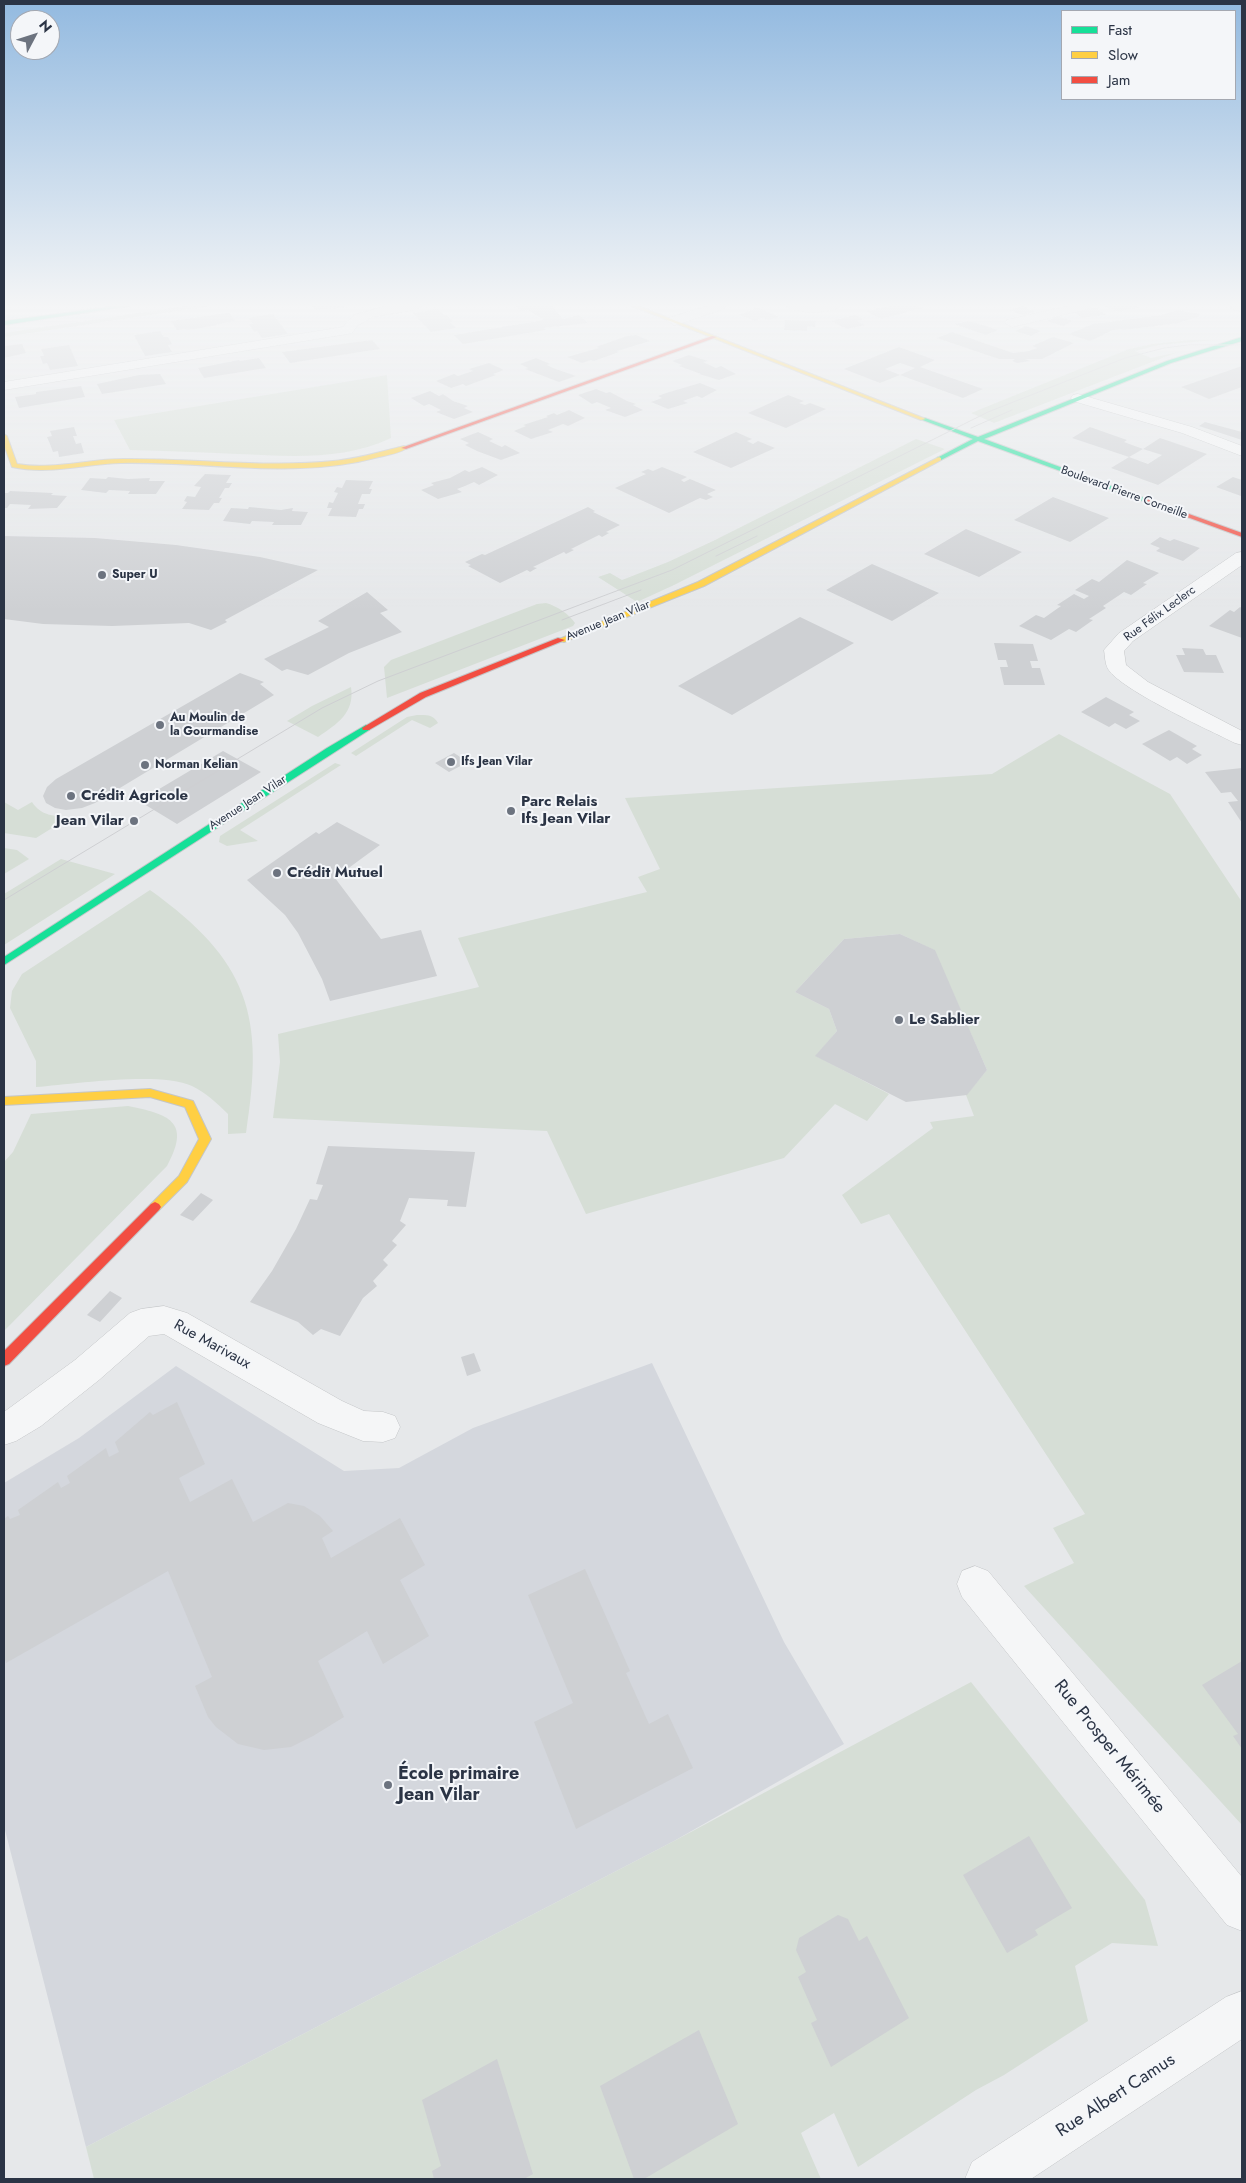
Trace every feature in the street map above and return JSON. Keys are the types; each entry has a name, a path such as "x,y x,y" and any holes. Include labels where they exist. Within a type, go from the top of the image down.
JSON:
{"street":[{"path":"4,436 14,466 32,470 120,461 267,466 318,465 355,460 400,449 515,408"},
{"name":"Boulevard Pierre Corneille","path":"894,408 976,440 1242,535"},
{"name":"Avenue Jean Vilar","path":"4,962 330,750 423,694 701,584 976,440 1054,408"},
{"path":"1112,408 1187,430 1242,451"},
{"name":"Rue Félix Leclerc","path":"1242,556 1126,637 1114,650 1117,666 1141,686 1242,739"},
{"path":"4,1101 150,1092 189,1104 205,1139 183,1179 4,1360"},
{"name":"Rue Marivaux","path":"4,1430 29,1415 87,1370 141,1323 164,1320 176,1323 330,1412 363,1426 383,1427"},
{"name":"Rue Prosper Mérimée","path":"976,1584 1242,1910"},
{"name":"Rue Albert Camus","path":"989,2179 1242,2013"}],"shaded area":[{"path":"188,408 389,408 391,438 373,445 335,454 296,456 130,450 114,420"},
{"path":"984,408 1033,408 994,423 971,413"},
{"path":"916,439 945,449 637,602 598,577 610,573 622,580 668,562"},
{"path":"546,603 566,614 575,623 573,626 387,698 384,667 391,660 537,604"},
{"path":"351,687 352,696 347,711 338,722 318,737 287,721 312,706"},
{"path":"417,715 432,717 438,723 430,728 412,720 356,756 351,753 407,717"},
{"path":"1059,734 1170,794 1242,902 1242,1825 1024,1586 1074,1563 1053,1528 1085,1514 889,1214 861,1224 842,1195 933,1128 930,1122 974,1116 966,1095 987,1070 934,950 900,934 844,939 795,992 829,1009 837,1031 816,1056 889,1094 867,1121 835,1104 784,1158 586,1214 547,1131 273,1118 280,1062 278,1034 479,987 458,938 647,892 638,877 660,869 625,798 992,774"},
{"path":"335,763 341,765 240,830 258,841 227,846 219,842 220,836"},
{"path":"4,802 18,810 32,802 44,813 53,816 70,817 36,838 4,833"},
{"path":"4,848 17,850 29,859 4,874"},
{"path":"61,859 115,874 4,945 4,894"},
{"path":"150,890 183,916 209,941 229,967 242,994 250,1023 253,1055 246,1133 228,1134 228,1114 202,1092 192,1086 178,1082 159,1079 139,1079 36,1087 36,1061 10,1008 12,991 22,974"},
{"path":"128,1106 154,1112 172,1122 176,1129 177,1139 167,1166 4,1331 4,1162 13,1152 31,1114"},
{"name":"École primaire Jean Vilar","path":"652,1363 784,1642 844,1744 674,1841 86,2147 4,1826 4,1483 79,1438 176,1366 344,1471 399,1468 473,1428"},
{"path":"971,1682 1145,1900 1158,1946 1112,1943 1075,1966 1088,2021 1004,2075 976,2090 858,2167 834,2113 801,2133 821,2179 94,2179 86,2147 674,1841"}],"building":[{"path":"437,408 464,408 473,412 454,419 436,412 441,410"},
{"path":"611,408 639,408 643,410 625,417 605,410"},
{"path":"759,408 826,409 786,428 748,413"},
{"path":"569,410 585,418 568,426 563,424 548,430 553,432 531,439 514,431 526,426 523,425 548,417 546,416 554,413 557,415"},
{"path":"1205,422 1242,432 1242,440 1199,426"},
{"path":"74,427 77,436 73,436 76,444 81,443 84,453 59,457 58,451 53,452 47,437 52,436 50,431"},
{"path":"1090,427 1127,440 1124,442 1143,449 1129,457 1072,438"},
{"path":"478,432 493,439 489,441 502,447 505,445 520,453 501,460 465,445 469,443 460,439"},
{"path":"736,432 752,439 747,441 753,444 758,441 775,448 731,468 693,452"},
{"path":"1160,438 1207,454 1158,485 1111,468 1129,457 1148,464 1162,455 1143,449"},
{"path":"482,467 498,475 479,485 474,482 457,489 462,492 438,499 421,490 434,485 431,483 450,478 465,470 469,472"},
{"path":"662,467 687,477 681,480 684,482 690,479 716,490 707,494 713,497 706,500 700,498 669,513 615,488 646,474 641,472 648,469 653,471"},
{"path":"205,474 231,475 226,483 232,483 229,488 225,488 219,498 222,498 219,503 214,503 209,510 182,509 187,502 184,501 187,496 195,497 201,487 194,486"},
{"path":"108,477 128,479 150,478 149,481 165,481 156,494 128,494 130,491 109,490 106,493 81,490 90,478 106,479"},
{"path":"1233,477 1242,480 1241,496 1216,487"},
{"path":"346,480 373,481 369,489 372,489 370,494 362,494 358,504 365,504 363,509 359,509 356,517 328,516 332,508 327,508 329,502 333,503 338,493 334,492 337,487 342,488"},
{"path":"10,491 53,493 51,495 67,496 57,508 28,509 31,505 10,504 7,508 4,508 4,493"},
{"path":"1053,497 1109,518 1070,542 1014,520"},
{"path":"249,507 281,510 293,508 292,511 308,512 301,525 272,525 274,522 252,521 250,524 223,521 231,508 248,509"},
{"path":"588,507 595,511 593,512 620,525 606,532 609,533 602,537 599,535 571,549 574,550 566,554 564,552 533,567 537,568 530,572 527,570 500,583 468,566 471,565 465,562 482,554 485,555"},
{"path":"966,529 1022,552 979,577 924,554"},
{"path":"4,536 95,538 176,545 260,557 318,570 225,620 227,622 211,630 189,623 112,626 43,624 4,619"},
{"path":"1160,537 1170,541 1174,539 1200,548 1183,561 1156,551 1160,548 1150,544"},
{"path":"1127,560 1159,573 1143,583 1147,584 1131,595 1124,592 1103,606 1106,608 1089,619 1093,620 1076,632 1069,629 1051,640 1019,626 1036,615 1044,618 1061,606 1057,605 1074,594 1084,599 1089,596 1075,590 1092,579 1099,582"},
{"path":"872,564 939,593 892,621 826,590"},
{"path":"367,592 388,610 380,613 402,632 349,653 308,675 287,669 282,671 264,659 329,627 318,621"},
{"path":"1240,607 1242,608 1242,638 1209,626 1230,610 1234,612"},
{"path":"800,617 854,643 732,715 678,686"},
{"path":"994,643 1033,644 1038,661 1030,661 1032,668 1040,668 1045,685 1004,685 1000,667 1008,667 1006,660 998,660"},
{"path":"1182,648 1203,649 1206,655 1216,655 1224,673 1184,672 1176,655 1185,655"},
{"path":"240,673 264,682 260,684 274,695 95,803 82,808 66,810 55,808 46,803 43,796 47,787 56,779"},
{"path":"1106,697 1134,712 1129,715 1140,721 1126,729 1115,723 1109,727 1081,712"},
{"path":"1169,730 1197,746 1192,749 1202,755 1187,764 1177,757 1170,761 1142,744"},
{"path":"223,751 261,772 177,824 139,801"},
{"name":"Ifs Jean Vilar","path":"454,753 468,762 449,772 435,763"},
{"path":"1242,768 1242,823 1228,802 1238,801 1231,792 1221,793 1205,772"},
{"path":"337,822 380,845 335,878 381,939 421,930 437,976 330,1001 322,979 298,933 285,915 247,880 316,832 319,834"},
{"name":"Le Sablier","path":"900,934 935,950 987,1070 967,1095 906,1102 815,1056 837,1031 829,1009 795,992 844,939"},
{"path":"328,1146 475,1152 466,1207 447,1206 448,1200 409,1198 400,1221 406,1225 392,1241 397,1245 383,1260 388,1265 373,1281 377,1286 363,1298 340,1336 321,1329 313,1335 298,1322 250,1302 272,1271 296,1229 310,1199 317,1200 323,1185 316,1184"},
{"path":"201,1193 213,1200 193,1221 180,1215"},
{"path":"110,1291 122,1298 100,1322 87,1315"},
{"path":"474,1353 481,1371 467,1376 461,1357"},
{"path":"177,1402 205,1464 179,1478 190,1502 232,1479 253,1522 288,1503 304,1506 320,1516 333,1531 322,1538 331,1558 400,1518 425,1565 400,1580 429,1636 383,1664 367,1631 318,1661 344,1717 291,1747 264,1750 238,1744 216,1727 208,1717 195,1686 212,1677 168,1571 6,1663 4,1657 4,1519 8,1516 10,1519 20,1515 18,1510 58,1482 61,1488 70,1483 67,1476 106,1448 109,1457 119,1452 115,1442 150,1412 153,1415"},
{"path":"585,1569 630,1671 626,1673 649,1724 668,1714 693,1768 576,1829 534,1722 573,1703 528,1595"},
{"path":"1242,1661 1242,1749 1233,1736 1238,1734 1202,1685"},
{"path":"1029,1836 1072,1908 1035,1930 1038,1935 1007,1953 963,1875"},
{"path":"838,1915 848,1919 859,1941 867,1936 909,2018 831,2067 811,2023 817,2020 798,1977 806,1972 796,1950 799,1938"},
{"path":"699,2030 738,2124 644,2179 634,2179 600,2086"},
{"path":"497,2059 533,2174 524,2179 434,2179 432,2171 441,2166 422,2100"}],"tram line":[{"path":"4,900 322,708 378,681 672,570 998,408"},
{"path":"971,428 1012,410"},
{"path":"716,556 757,536"},
{"path":"562,620 641,590"}],"traffic: fast":[{"path":"939,459 976,440 1055,408"},
{"path":"923,419 1145,500"},
{"path":"4,962 366,728"}],"traffic: slow":[{"path":"895,408 923,419"},
{"path":"4,436 14,466 40,469 120,461 263,465 334,463 369,458 404,448"},
{"path":"561,640 701,584 939,459"},
{"path":"4,1101 150,1093 189,1104 205,1139 183,1179 155,1207"}],"traffic: jam":[{"path":"404,448 516,408"},
{"path":"1145,500 1242,535"},
{"path":"366,728 423,695 561,640"},
{"path":"4,1360 155,1207"}],"place":[{"name":"Super U","path":"102,575"},
{"name":"Au Moulin de la Gourmandise","path":"160,725"},
{"name":"Ifs Jean Vilar","path":"451,762"},
{"name":"Norman Kelian","path":"145,765"},
{"name":"Crédit Agricole","path":"71,796"},
{"name":"Parc Relais Ifs Jean Vilar","path":"511,811"},
{"name":"Jean Vilar","path":"134,821"},
{"name":"Crédit Mutuel","path":"277,873"},
{"name":"Le Sablier","path":"899,1020"},
{"name":"École primaire Jean Vilar","path":"388,1785"}]}
